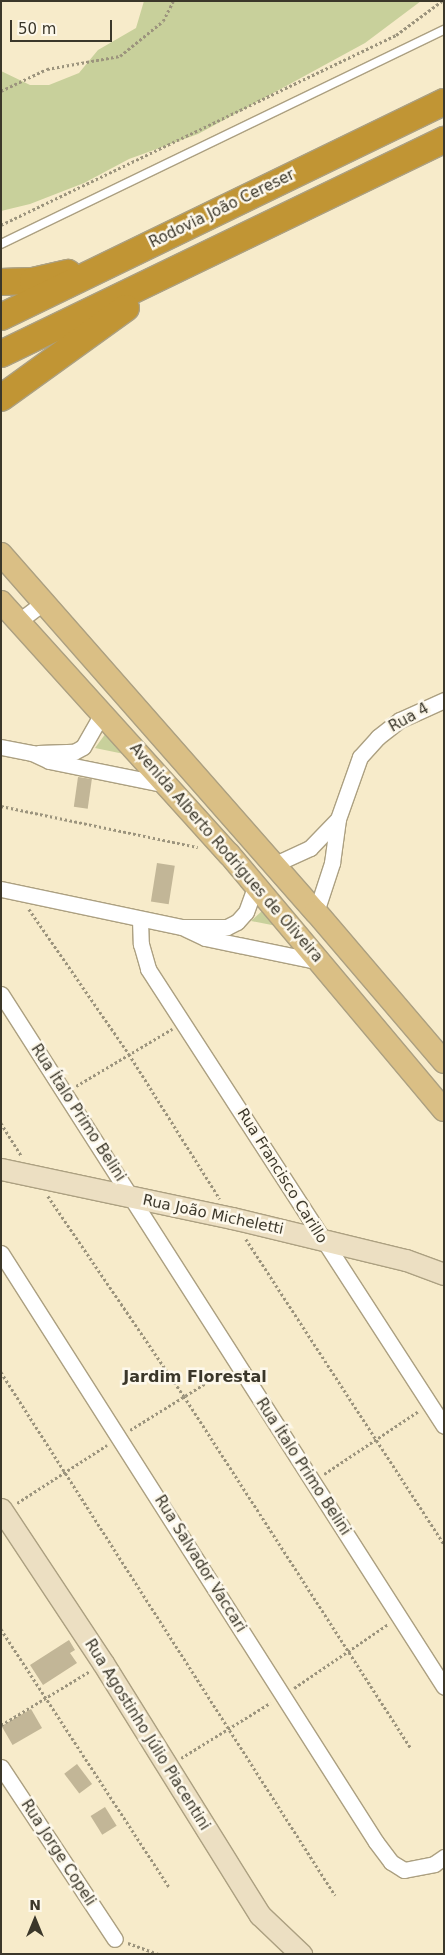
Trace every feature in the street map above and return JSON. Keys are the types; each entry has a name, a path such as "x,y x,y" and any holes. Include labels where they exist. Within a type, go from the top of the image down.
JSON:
{"highway":[{"name":"Rodovia João Cereser","path":"1,317 444,102"},
{"path":"1,354 444,140"},
{"path":"1,282 32,281 121,258"},
{"path":"1,398 122,311 203,258"}],"main road":[{"name":"Avenida Alberto Rodrigues de Oliveira","path":"1,554 316,912 444,1062"},
{"name":"Avenida Alberto Rodrigues de Oliveira","path":"1,602 103,712 256,887 444,1110"}],"street":[{"path":"19,621 44,602"},
{"name":"Rua 4","path":"316,912 332,863 338,818 360,757 400,720 444,700"},
{"path":"1,747 32,753 74,752 83,747 103,712"},
{"path":"32,753 49,761 167,785"},
{"name":"Rua 4","path":"273,864 310,848 338,818"},
{"path":"1,889 140,920 182,927 227,927 237,922 246,912 256,887"},
{"name":"Rua Francisco Carillo","path":"140,920 141,944 148,969 184,1022 321,1239 444,1426"},
{"path":"182,927 204,938 321,962"},
{"name":"Rua Ítalo Primo Belini","path":"1,994 66,1092 236,1364 400,1615 444,1687"},
{"name":"Rua João Micheletti","path":"14,1175 133,1198 321,1239 406,1260 444,1274"},
{"name":"Rua Salvador Vaccari","path":"1,1253 376,1842 391,1862 404,1870 434,1864 444,1857"},
{"name":"Rua João Micheletti","path":"406,1260 444,1260"},
{"name":"Rua Agostinho Júlio Piacentini","path":"2,1510 103,1663 260,1915 301,1954"},
{"name":"Rua Jorge Copeli","path":"1,1767 115,1939"}],"lane":[{"path":"1,244 444,30"}],"path":[{"path":"1,91 47,70 120,56 163,21 173,1"},
{"path":"1,225 396,36 442,1"},
{"path":"1,806 200,848"},
{"path":"66,1092 184,1022"},
{"path":"1,1123 14,1175 184,1396 411,1748"},
{"path":"2,1510 66,1472 236,1364"},
{"path":"1,1372 335,1896"},
{"path":"312,1482 429,1403"},
{"path":"168,1767 284,1695 400,1615"},
{"path":"1,1629 170,1888"},
{"path":"1,1725 103,1663"},
{"path":"115,1939 159,1954"}],"green space":[{"path":"144,1 421,1 365,43 198,134 129,159 84,183 30,204 1,211 1,71 30,85 49,85 79,73 98,50 136,28"},
{"path":"106,733 129,755 95,748"},
{"path":"262,911 277,926 251,921"}],"building":[{"path":"78,777 92,779 88,809 74,807"},
{"path":"157,863 175,866 169,904 151,902"},
{"path":"69,1640 75,1650 70,1653 77,1663 43,1685 30,1665"},
{"path":"31,1709 42,1728 13,1745 2,1726"},
{"path":"77,1764 92,1784 79,1794 64,1774"},
{"path":"105,1807 117,1826 102,1835 91,1816"}],"district":[{"name":"Jardim Florestal","path":"195,1377"}]}
